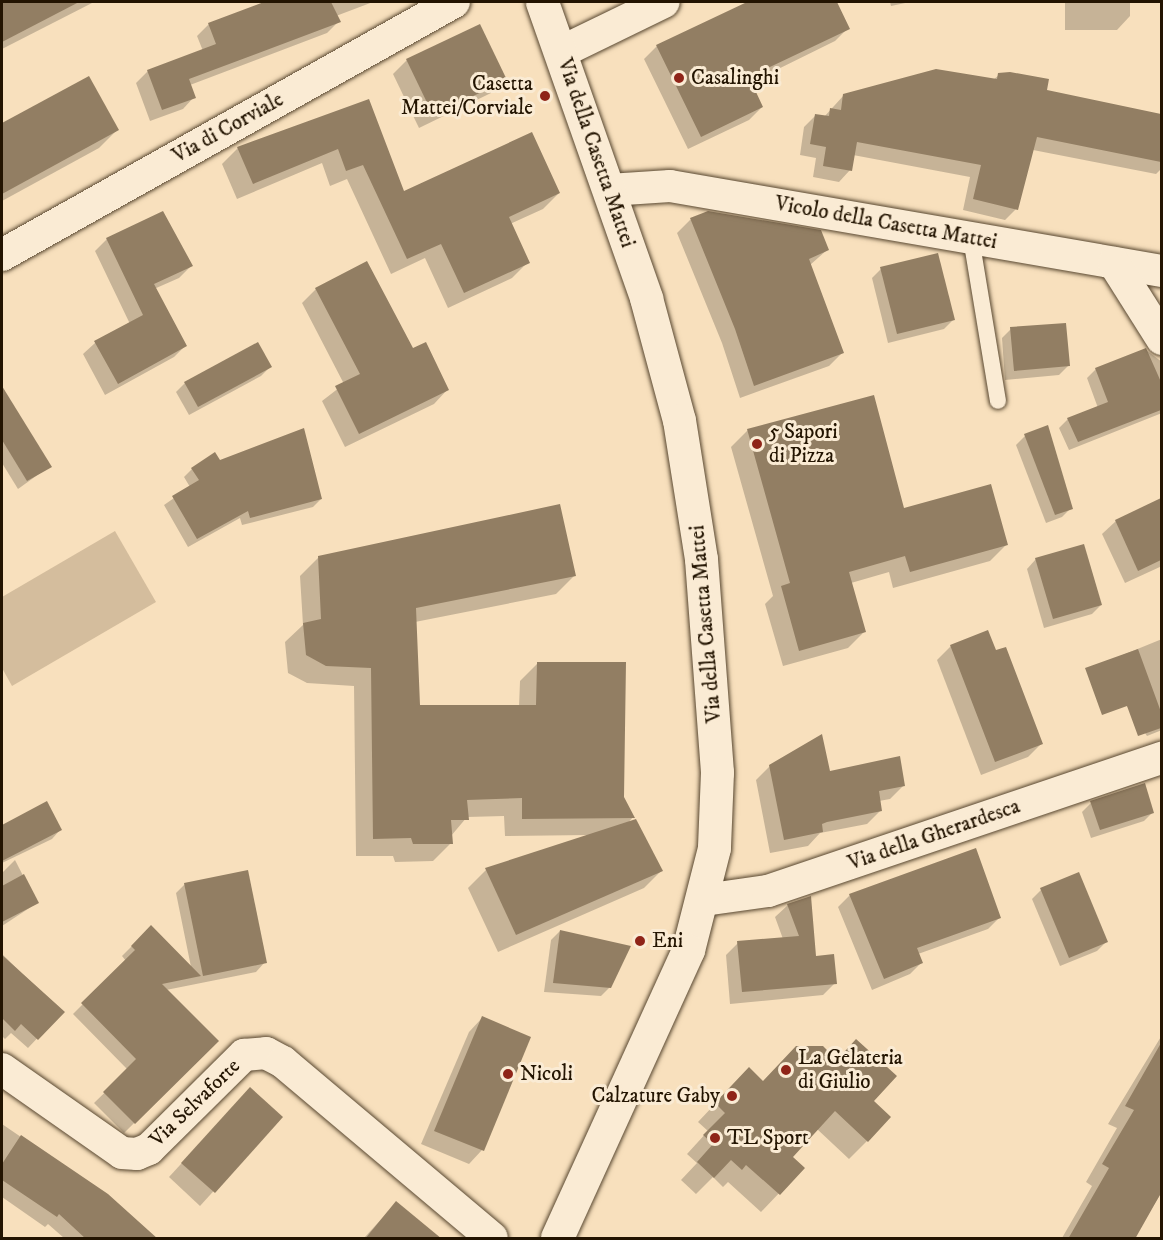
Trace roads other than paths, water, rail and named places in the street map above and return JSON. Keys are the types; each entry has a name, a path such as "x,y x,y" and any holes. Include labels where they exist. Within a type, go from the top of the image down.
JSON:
{"main road":[{"name":"Via della Casetta Mattei","path":"542,2 646,298 671,389 701,559 717,772 714,848 704,900 665,1008 579,1182 557,1239"}],"street":[{"name":"Via di Corviale","path":"2,255 454,2"},
{"path":"561,52 664,2"},
{"name":"Vicolo della Casetta Mattei","path":"609,190 670,186 1161,271"},
{"path":"1114,263 1161,339"},
{"name":"Via della Gherardesca","path":"704,900 768,891 1161,758"},
{"name":"Via Selvaforte","path":"2,1070 114,1148 136,1154 149,1149 244,1055 266,1053 283,1062 492,1239"}],"lane":[{"path":"970,238 998,401"}],"place":[{"name":"Casalinghi","path":"679,78"},
{"name":"Casetta Mattei/Corviale","path":"545,96"},
{"name":"5 Sapori di Pizza","path":"757,444"},
{"name":"Eni","path":"640,941"},
{"name":"La Gelateria di Giulio","path":"786,1070"},
{"name":"Nicoli","path":"508,1074"},
{"name":"Calzature Gaby","path":"732,1096"},
{"name":"TL Sport","path":"715,1138"}]}
